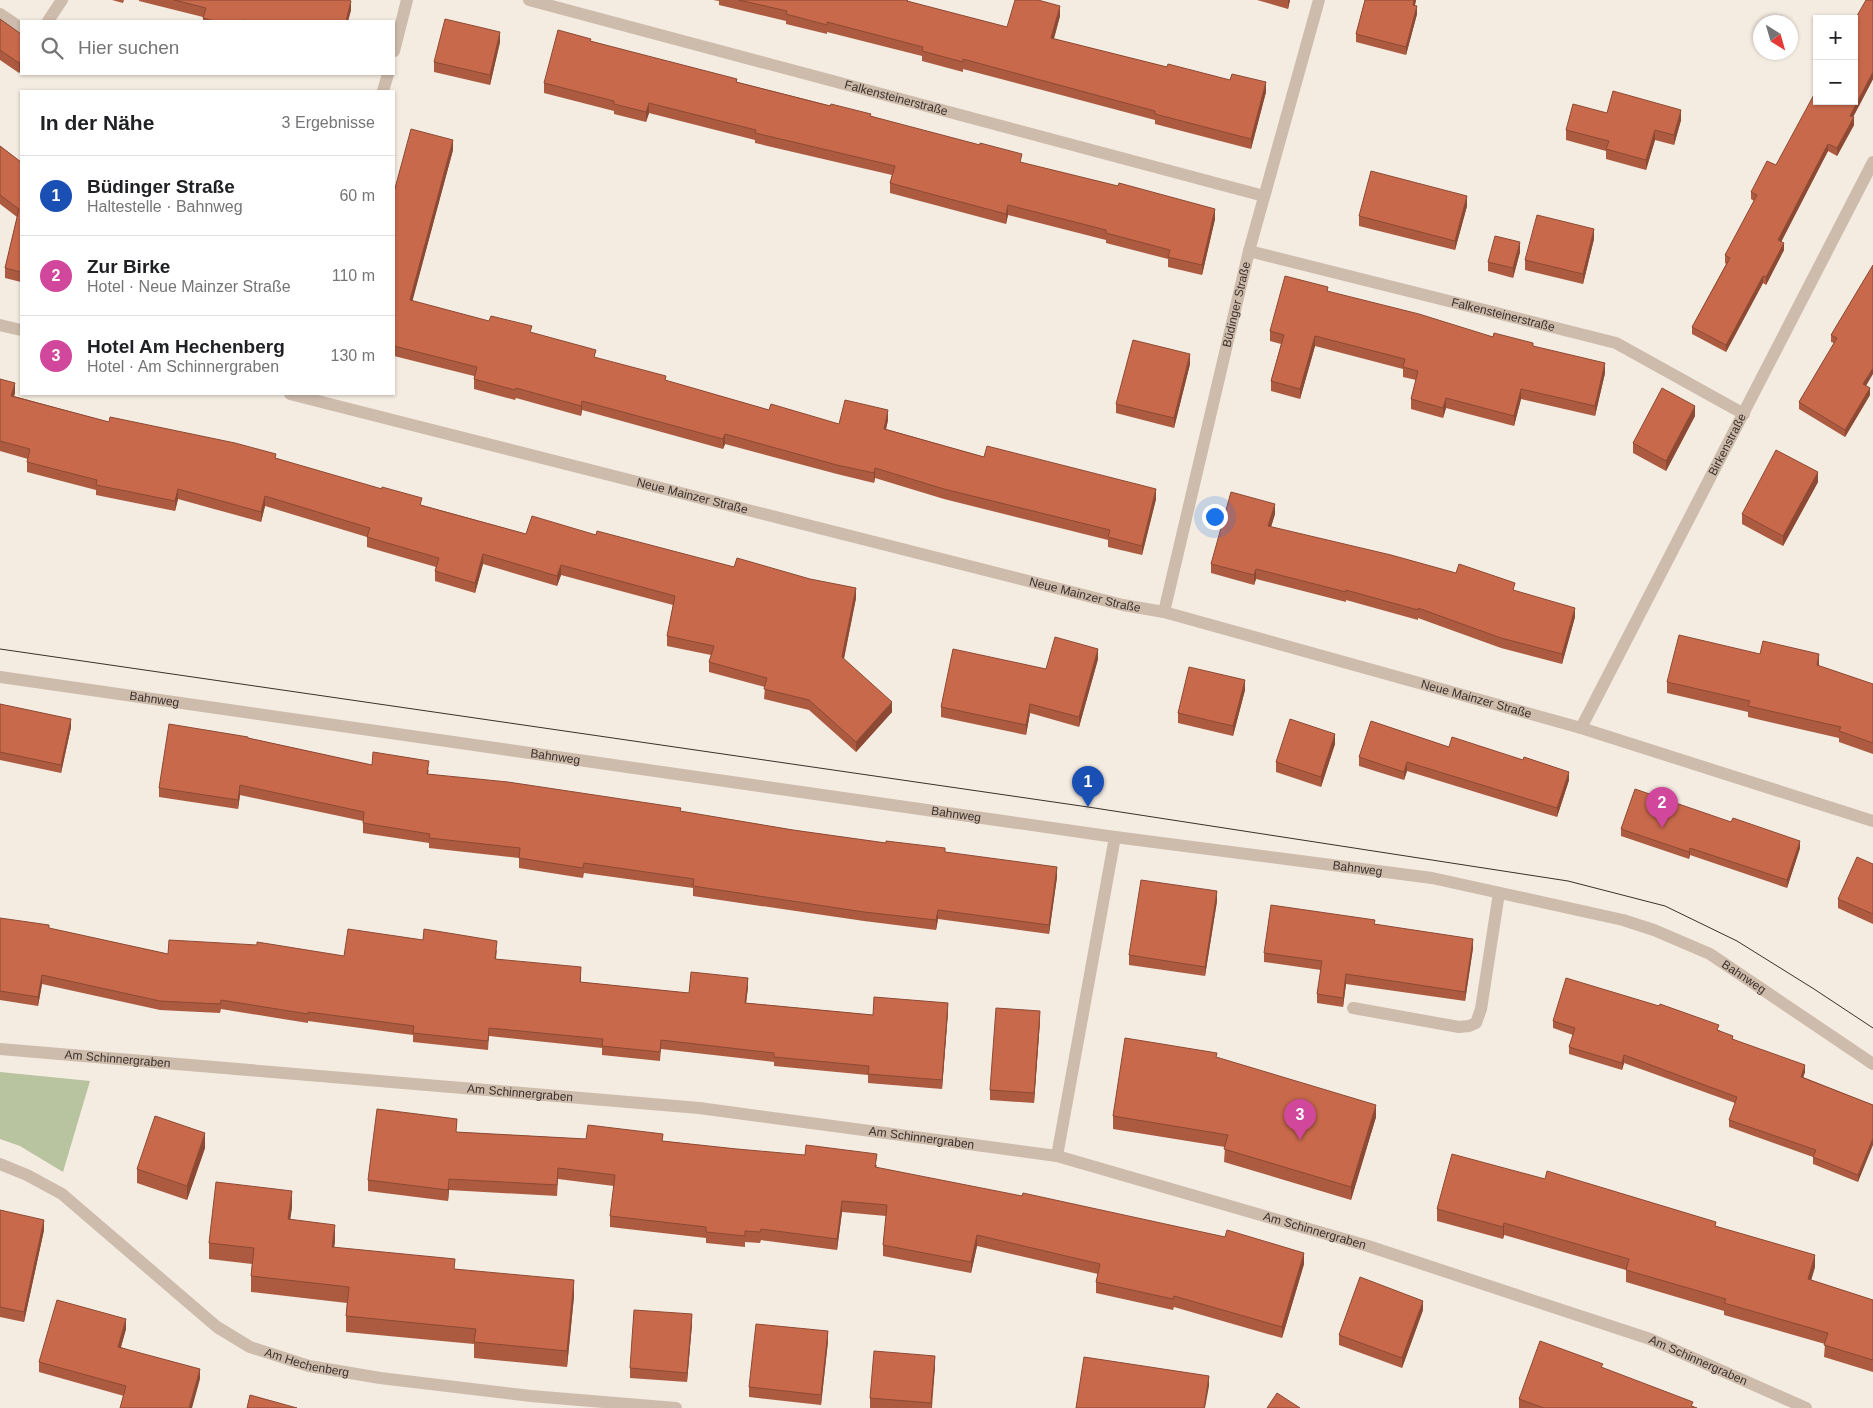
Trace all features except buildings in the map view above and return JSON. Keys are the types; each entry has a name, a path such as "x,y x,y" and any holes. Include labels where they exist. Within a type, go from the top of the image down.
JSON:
{"street":[{"path":"49,20 62,0"},
{"path":"395,47 407,0"},
{"name":"Falkensteinerstraße","path":"529,0 1264,196"},
{"name":"Büdinger Straße","path":"1164,612 1249,251 1319,0"},
{"path":"0,14 20,27"},
{"path":"384,90 388,75"},
{"name":"Birkenstraße","path":"1581,728 1873,162"},
{"name":"Falkensteinerstraße","path":"1249,251 1616,343 1744,414"},
{"path":"0,324 20,330"},
{"name":"Neue Mainzer Straße","path":"306,396 1113,603 1164,612 1581,728 1873,821"},
{"name":"Bahnweg","path":"0,677 1115,837 1432,878 1623,920 1654,930 1710,954 1873,1064"},
{"path":"1057,1156 1115,837"},
{"path":"1353,1008 1459,1026 1469,1026 1476,1023 1481,1009 1499,893"},
{"name":"Am Schinnergraben","path":"0,1049 700,1108 1057,1156 1368,1246 1650,1339 1806,1408"},
{"name":"Am Hechenberg","path":"0,1164 27,1175 62,1194 217,1327 250,1347 309,1366 380,1378 531,1396 676,1408"}],"green space":[{"path":"0,1072 90,1081 63,1172 20,1146 0,1139"}],"tram line":[{"path":"0,649 1088,807 1568,881 1665,906 1737,941 1873,1028"}],"place":[{"name":"Büdinger Straße","path":"1088,807"},
{"name":"Zur Birke","path":"1662,828"},
{"name":"Hotel Am Hechenberg","path":"1300,1140"}]}
